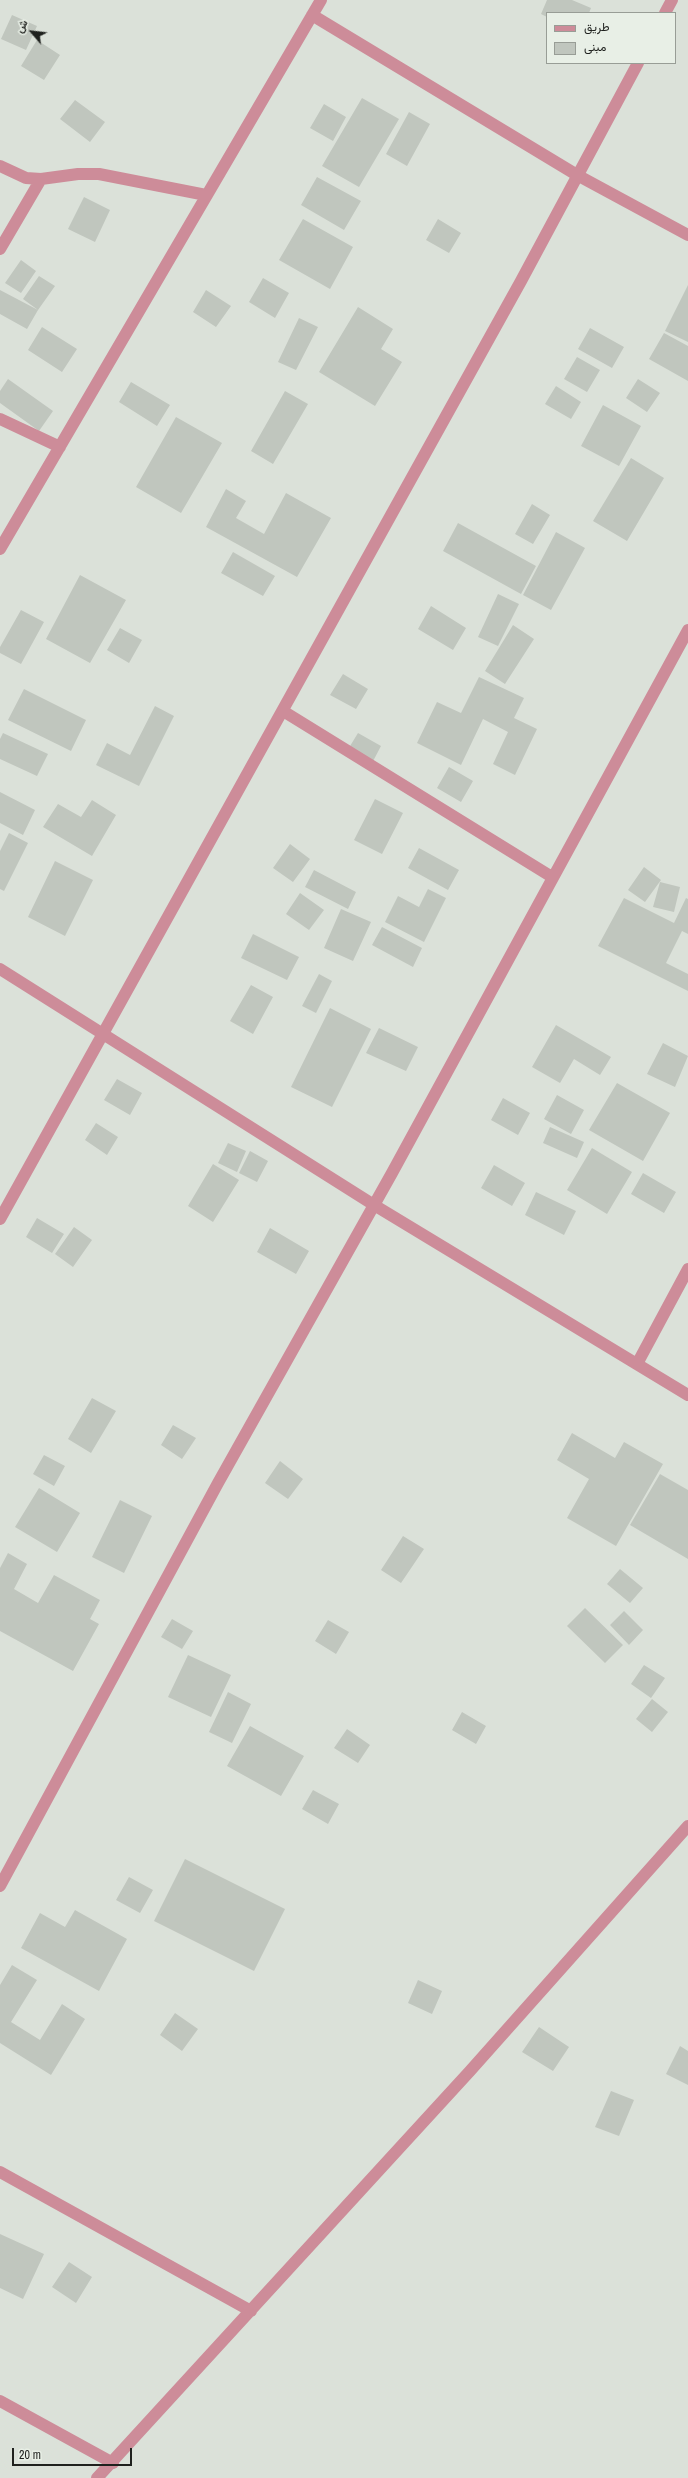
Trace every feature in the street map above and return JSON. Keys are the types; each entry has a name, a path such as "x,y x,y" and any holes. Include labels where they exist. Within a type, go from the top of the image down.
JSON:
{"street":[{"path":"0,549 321,0"},
{"path":"666,12 672,0"},
{"path":"312,15 577,175 688,236"},
{"path":"0,1219 104,1035 283,711 637,64"},
{"path":"0,166 26,178 41,179 78,174 99,174 206,195"},
{"path":"0,249 41,179"},
{"path":"0,419 60,447"},
{"path":"0,1886 214,1490 374,1204 688,630"},
{"path":"283,711 552,877"},
{"path":"0,969 374,1204 688,1395"},
{"path":"636,1364 688,1269"},
{"path":"97,2478 113,2463 470,2071 688,1826"},
{"path":"0,2172 251,2311"},
{"path":"0,2401 113,2463"}],"building":[{"path":"547,0 572,0 591,8 589,12 546,12 546,16 541,14"},
{"path":"12,15 37,26 26,50 1,39"},
{"path":"37,40 60,55 44,80 21,66"},
{"path":"362,98 399,119 359,187 322,166"},
{"path":"75,100 105,122 90,142 60,119"},
{"path":"324,104 346,117 333,141 310,128"},
{"path":"409,112 430,124 407,166 386,154"},
{"path":"317,177 361,201 344,230 301,205"},
{"path":"84,197 110,210 95,242 68,229"},
{"path":"303,219 353,247 330,289 279,260"},
{"path":"438,219 461,233 449,253 426,240"},
{"path":"21,260 36,271 21,293 5,283"},
{"path":"39,276 55,286 38,310 23,299"},
{"path":"263,278 289,293 275,318 249,302"},
{"path":"688,285 688,342 665,331"},
{"path":"0,290 38,310 27,329 0,314"},
{"path":"206,290 231,306 216,327 193,312"},
{"path":"358,307 393,329 381,349 402,362 375,406 319,372"},
{"path":"299,318 318,327 296,370 278,362"},
{"path":"42,327 77,349 62,372 28,350"},
{"path":"590,328 624,347 612,368 578,349"},
{"path":"664,333 688,346 688,381 649,359"},
{"path":"577,357 600,370 587,392 564,379"},
{"path":"8,379 53,411 39,431 0,403 0,391"},
{"path":"638,379 660,393 647,412 626,398"},
{"path":"131,382 170,405 157,426 119,402"},
{"path":"556,386 581,402 571,419 545,404"},
{"path":"285,391 308,404 273,464 251,451"},
{"path":"603,405 641,426 619,466 581,446"},
{"path":"176,417 222,443 181,513 136,487"},
{"path":"631,458 664,478 627,541 593,521"},
{"path":"226,489 246,501 236,518 264,534 286,493 331,518 297,577 206,527"},
{"path":"532,504 550,515 533,544 515,534"},
{"path":"458,523 536,566 521,594 443,551"},
{"path":"556,532 585,548 551,610 523,595"},
{"path":"233,552 275,576 263,596 221,573"},
{"path":"80,575 126,600 90,663 46,639"},
{"path":"498,594 519,604 498,646 478,637"},
{"path":"431,606 466,628 453,650 418,629"},
{"path":"21,610 44,622 21,664 0,653 0,647"},
{"path":"513,625 534,639 505,684 485,671"},
{"path":"120,628 142,640 129,663 107,650"},
{"path":"343,674 368,689 356,709 330,695"},
{"path":"479,677 524,698 514,718 537,729 515,775 493,764 508,732 483,719 461,765 417,743 437,702 461,713"},
{"path":"24,689 86,720 71,751 8,720"},
{"path":"155,706 174,716 139,786 96,765 107,743 130,755"},
{"path":"3,733 48,754 37,776 0,759 0,739"},
{"path":"358,733 381,746 371,765 347,751"},
{"path":"449,767 473,781 461,802 437,788"},
{"path":"0,792 35,810 23,835 0,823"},
{"path":"375,799 403,813 382,854 354,840"},
{"path":"92,800 116,815 92,856 43,827 58,804 81,817"},
{"path":"9,833 28,843 4,891 0,889 0,851"},
{"path":"290,844 310,859 293,882 273,868"},
{"path":"419,848 459,870 448,890 408,868"},
{"path":"55,861 93,880 65,936 28,917"},
{"path":"644,867 661,880 645,902 628,890"},
{"path":"314,870 356,892 348,909 305,887"},
{"path":"660,882 680,887 674,912 653,907"},
{"path":"428,889 446,898 424,942 385,922 398,896 419,907"},
{"path":"300,893 324,910 309,930 286,914"},
{"path":"624,898 674,923 686,898 688,899 688,934 682,931 666,963 688,974 688,991 598,946"},
{"path":"341,909 371,922 353,961 324,948"},
{"path":"382,927 422,948 413,967 372,945"},
{"path":"253,934 299,957 287,980 241,958"},
{"path":"319,974 332,981 316,1013 302,1006"},
{"path":"251,985 273,997 253,1034 230,1021"},
{"path":"330,1008 371,1029 332,1107 291,1087"},
{"path":"556,1025 611,1057 600,1075 574,1059 560,1083 532,1067"},
{"path":"379,1028 418,1047 406,1071 366,1053"},
{"path":"663,1043 688,1056 675,1087 647,1074"},
{"path":"117,1079 142,1093 130,1115 104,1100"},
{"path":"617,1083 670,1113 643,1161 589,1130"},
{"path":"557,1095 584,1110 571,1134 544,1119"},
{"path":"503,1098 530,1113 518,1135 491,1120"},
{"path":"96,1123 118,1137 107,1155 85,1140"},
{"path":"550,1127 584,1142 577,1158 543,1143"},
{"path":"228,1143 246,1151 237,1172 218,1163"},
{"path":"592,1148 632,1172 607,1214 567,1190"},
{"path":"250,1151 268,1161 257,1182 239,1173"},
{"path":"213,1164 239,1180 213,1222 188,1206"},
{"path":"494,1165 525,1183 512,1206 481,1188"},
{"path":"643,1173 676,1192 664,1213 631,1194"},
{"path":"536,1192 576,1211 564,1235 525,1215"},
{"path":"37,1218 64,1234 52,1253 26,1237"},
{"path":"74,1227 92,1240 73,1267 55,1254"},
{"path":"270,1228 309,1251 296,1274 257,1252"},
{"path":"92,1398 116,1411 91,1453 68,1439"},
{"path":"173,1425 196,1438 182,1459 161,1445"},
{"path":"572,1433 615,1458 624,1442 663,1464 616,1546 567,1518 589,1479 557,1460"},
{"path":"44,1455 65,1466 54,1486 33,1474"},
{"path":"280,1461 303,1479 288,1499 265,1483"},
{"path":"660,1474 688,1490 688,1559 630,1525"},
{"path":"39,1488 80,1513 57,1552 15,1527"},
{"path":"120,1500 152,1516 124,1573 92,1557"},
{"path":"403,1536 424,1549 401,1583 381,1570"},
{"path":"8,1553 27,1564 14,1589 38,1603 54,1575 100,1600 90,1619 99,1624 73,1671 0,1631 0,1568"},
{"path":"620,1569 643,1588 630,1603 607,1584"},
{"path":"585,1608 623,1645 605,1663 567,1626"},
{"path":"624,1611 643,1630 629,1645 610,1625"},
{"path":"172,1619 193,1631 182,1649 161,1637"},
{"path":"328,1620 349,1632 336,1654 315,1641"},
{"path":"188,1655 231,1675 211,1717 168,1697"},
{"path":"644,1665 665,1678 651,1698 631,1684"},
{"path":"228,1692 251,1704 232,1743 209,1732"},
{"path":"652,1699 668,1712 652,1732 636,1719"},
{"path":"462,1712 486,1726 476,1744 452,1730"},
{"path":"250,1726 304,1756 281,1796 227,1766"},
{"path":"347,1729 370,1745 358,1763 334,1748"},
{"path":"313,1790 339,1804 328,1824 302,1809"},
{"path":"185,1859 285,1909 254,1971 154,1921"},
{"path":"129,1877 153,1890 140,1913 116,1900"},
{"path":"75,1910 127,1939 99,1991 21,1948 40,1913 65,1927"},
{"path":"12,1965 37,1980 11,2022 40,2040 62,2004 85,2019 51,2075 0,2043 0,1985"},
{"path":"418,1980 442,1991 432,2014 408,2003"},
{"path":"175,2013 198,2029 182,2051 160,2035"},
{"path":"539,2027 569,2047 553,2071 522,2052"},
{"path":"680,2046 688,2051 688,2085 666,2074"},
{"path":"611,2091 634,2100 619,2136 595,2127"},
{"path":"0,2234 44,2254 23,2299 0,2288"},
{"path":"69,2262 92,2277 76,2303 52,2287"}]}
